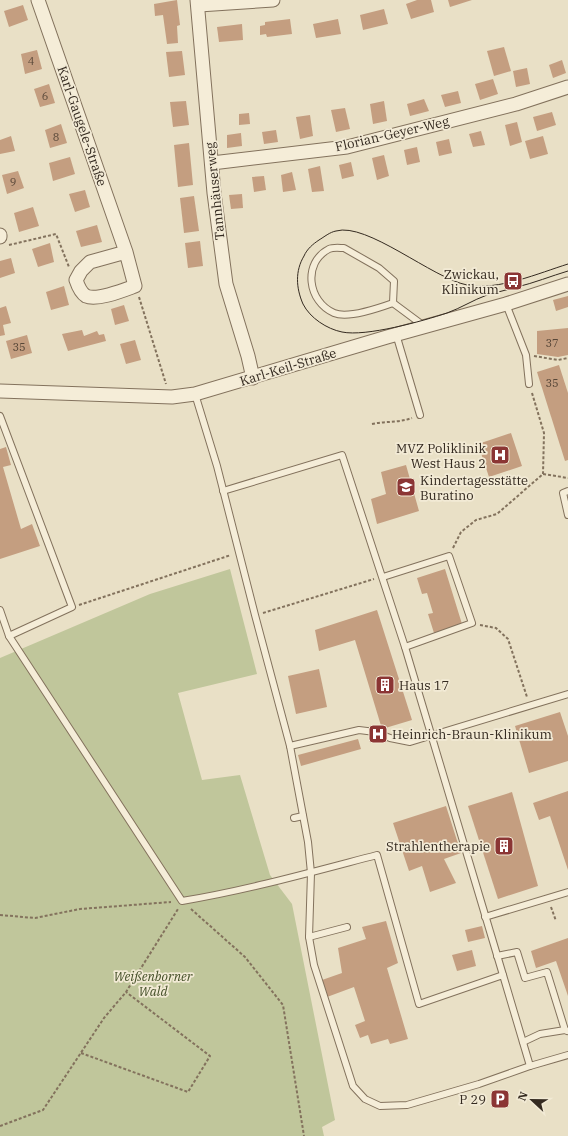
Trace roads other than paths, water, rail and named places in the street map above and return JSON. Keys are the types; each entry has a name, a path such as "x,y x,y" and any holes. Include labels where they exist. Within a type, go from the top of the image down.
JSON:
{"street":[{"name":"Karl-Gaugele-Straße","path":"38,0 126,252 136,286 97,297 86,296 79,288 76,280 90,262 126,252"},
{"path":"198,3 273,0"},
{"name":"Tannhäuserweg","path":"198,3 217,224 226,284 248,356 253,378"},
{"name":"Florian-Geyer-Weg","path":"212,163 348,146 516,104 568,87"},
{"name":"Karl-Keil-Straße","path":"0,391 172,397 195,394 253,378 396,334 506,304 568,284"}],"lane":[{"path":"344,248 360,256 379,268 394,281 393,303 354,314 335,314 321,305 312,290 311,275 317,259 330,249 344,248"},
{"path":"393,303 424,326"},
{"path":"506,304 526,355 529,384"},
{"path":"396,334 420,415"},
{"path":"195,394 217,466 290,746 308,842 310,873 310,937 314,965 353,1086 365,1099 380,1106 407,1105 479,1084 568,1054"},
{"path":"0,416 1,424 72,607 9,636"},
{"path":"223,491 342,455 405,647 530,1066"},
{"path":"568,491 563,493 568,515"},
{"path":"383,577 449,556 472,623 405,647"},
{"path":"0,610 9,636 182,901 217,895 310,873 377,855 419,1004 503,975"},
{"path":"290,746 359,730 375,732 390,738 410,742 568,694"},
{"path":"294,818 303,816"},
{"path":"485,917 568,892"},
{"path":"310,937 347,927"},
{"path":"497,956 517,952 524,978 547,972 566,1031 540,1034 523,1042"}],"tram line":[{"path":"568,264 518,280 492,286 467,285 436,272 382,242 349,230 336,231 329,233 319,240 305,253 299,268 298,286 303,304 314,318 325,326 336,331 352,333 379,330 424,320 447,313 487,295 530,284 568,271"}],"place":[{"name":"Zwickau, Klinikum","path":"513,281"},
{"name":"MVZ Poliklinik West Haus 2","path":"500,455"},
{"name":"Kindertagesstätte Buratino","path":"406,487"},
{"name":"Haus 17","path":"385,685"},
{"name":"Heinrich-Braun-Klinikum","path":"378,734"},
{"name":"Strahlentherapie","path":"504,846"},
{"name":"P 29","path":"500,1099"}],"park label":[{"name":"Weißenborner Wald","path":"153,984"}]}
